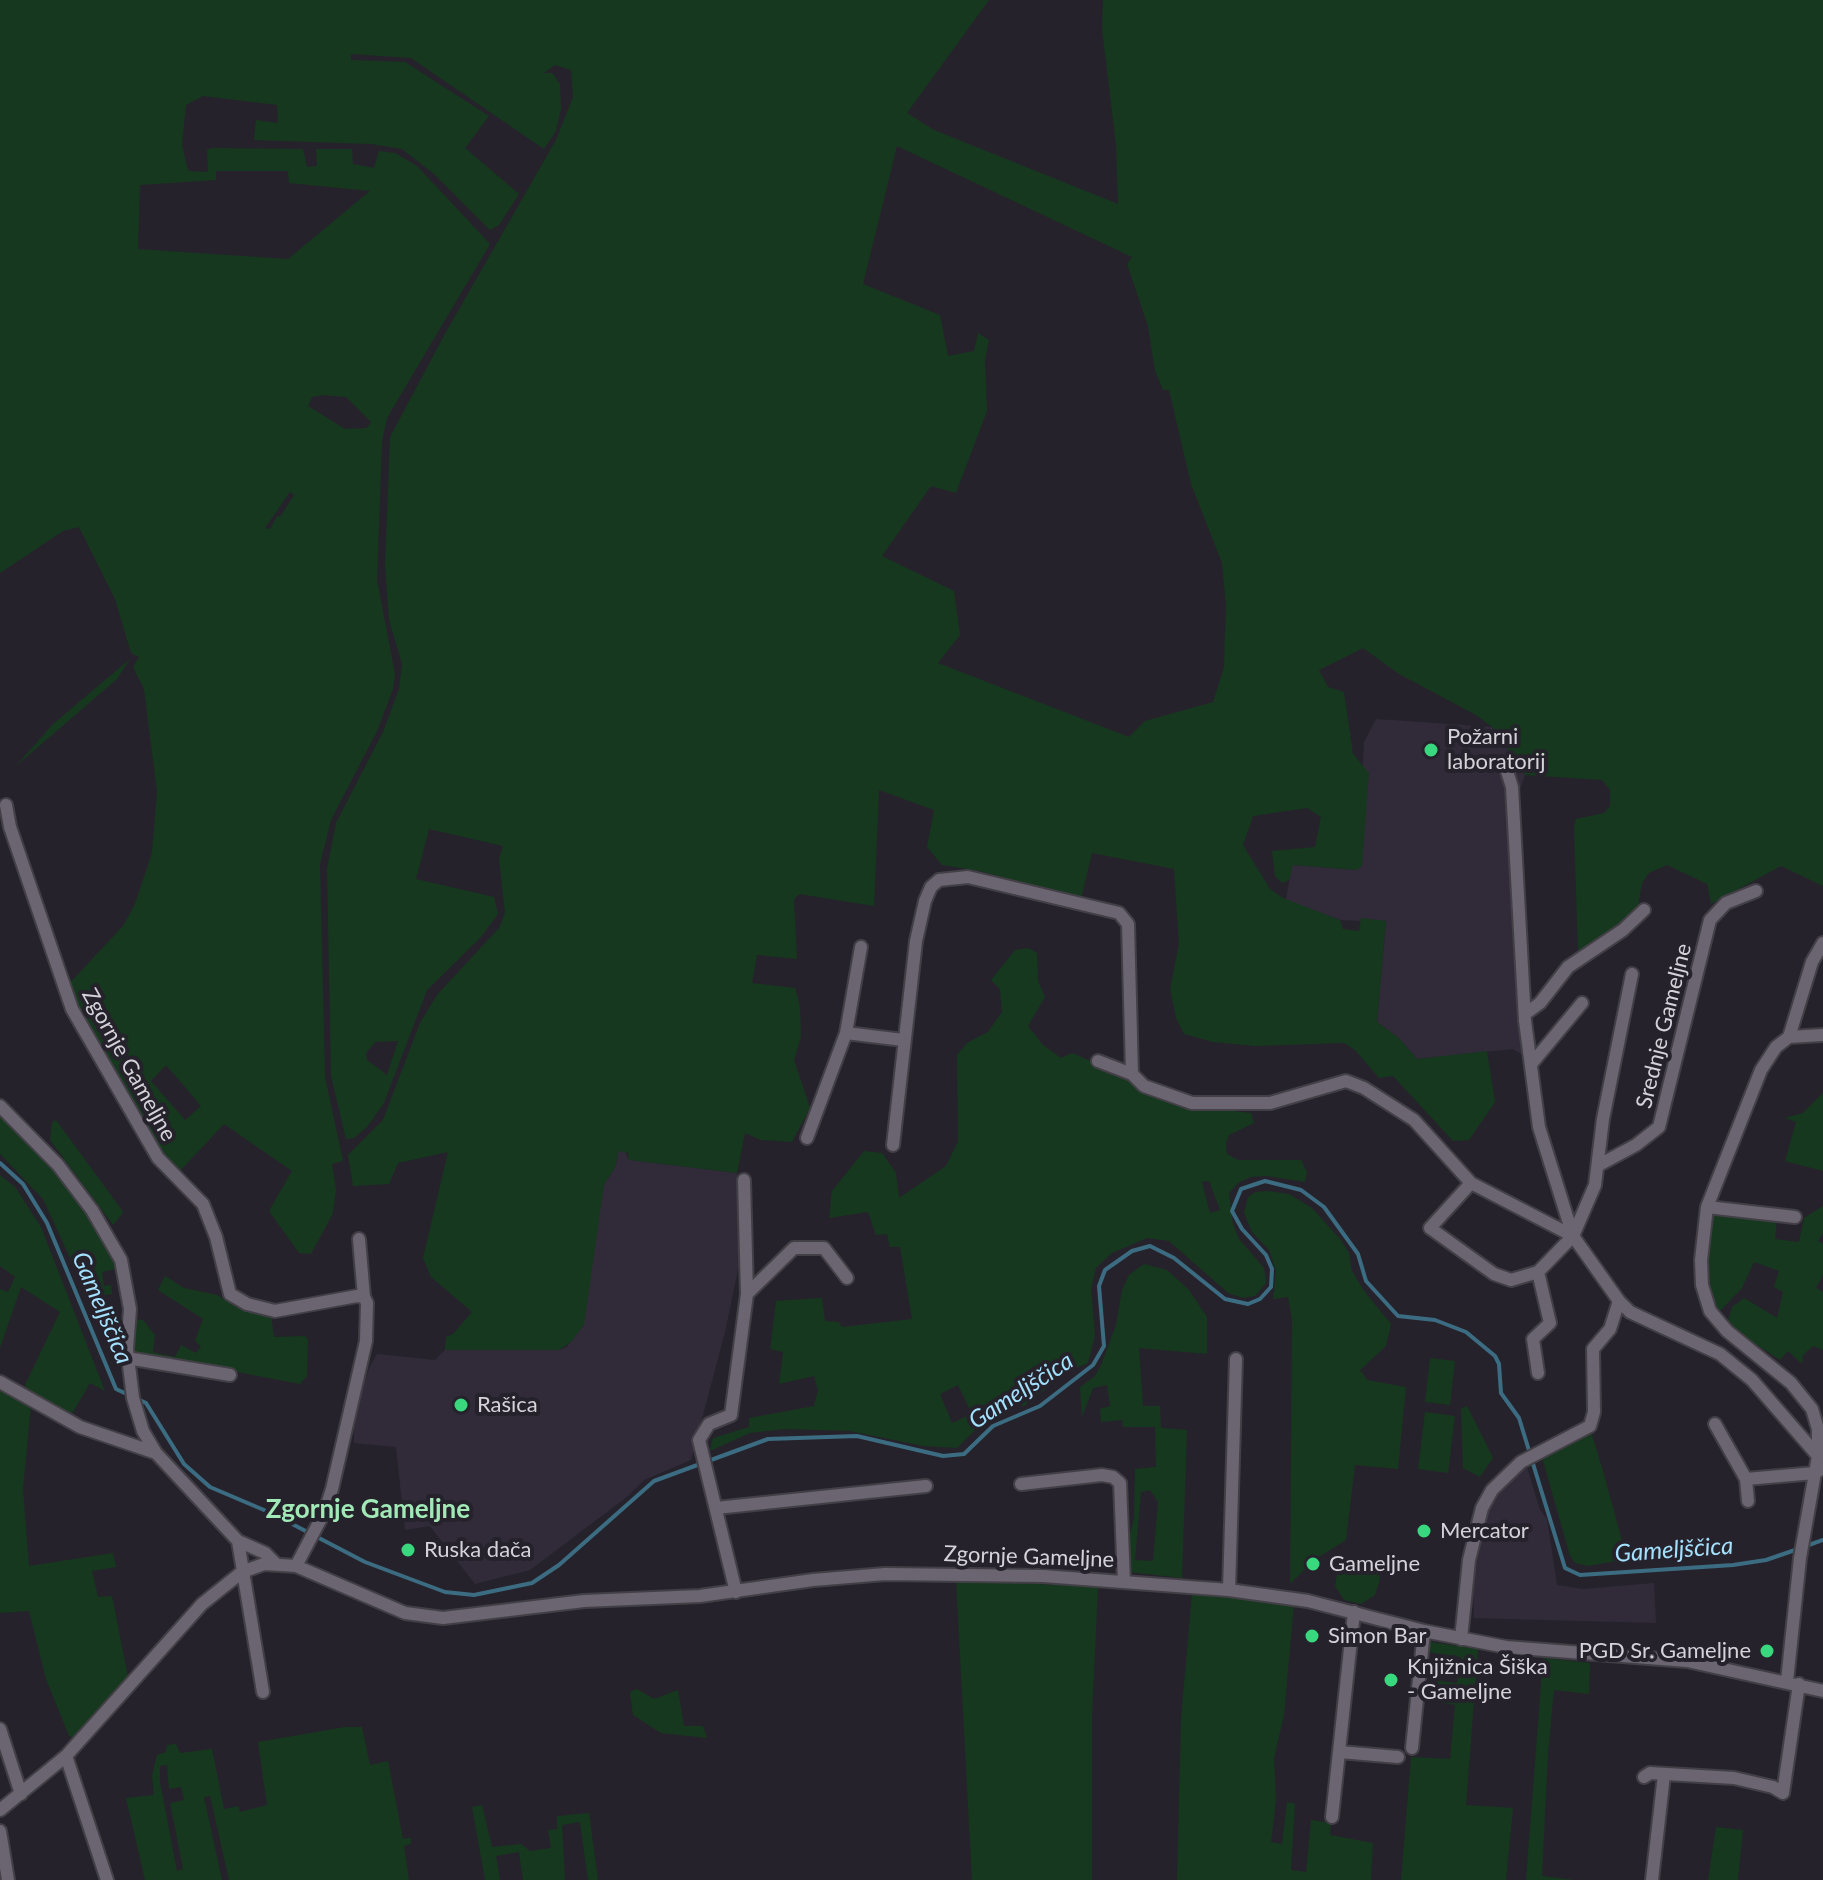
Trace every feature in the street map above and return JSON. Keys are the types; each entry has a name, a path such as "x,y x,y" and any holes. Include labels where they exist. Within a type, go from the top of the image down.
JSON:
{"street":[{"path":"1506,768 1512,787 1525,1014 1539,1127 1573,1236 1630,1312 1720,1354 1752,1380 1819,1465"},
{"name":"Zgornje Gameljne","path":"6,805 10,827 72,1009 164,1166 203,1204 216,1237 230,1294 247,1304 275,1311 364,1297"},
{"path":"893,1145 898,1125 903,1040 908,1031 916,941 925,901 931,887 939,880 968,877 1119,913 1128,924 1132,1074"},
{"name":"Srednje Gameljne","path":"1599,1165 1636,1145 1659,1127 1710,920 1726,903 1756,891"},
{"path":"1525,1014 1540,1003 1568,967 1623,930 1644,910"},
{"path":"1789,1037 1812,962 1823,943"},
{"path":"807,1138 846,1033 861,947"},
{"name":"Srednje Gameljne","path":"1573,1236 1595,1185 1603,1119 1632,974"},
{"path":"1533,1062 1582,1003"},
{"path":"846,1033 903,1040"},
{"path":"1644,1777 1650,1773 1734,1778 1773,1787 1783,1793 1800,1558 1819,1465 1818,1429 1812,1409 1791,1383 1727,1331 1710,1311 1702,1285 1701,1260 1707,1207 1761,1070 1776,1047 1789,1037 1823,1035"},
{"path":"1098,1061 1132,1074 1144,1086 1192,1103 1270,1103 1346,1081 1364,1088 1414,1120 1471,1183 1573,1236"},
{"name":"Zgornje Gameljne","path":"0,1106 58,1165 121,1260 127,1287 130,1383 137,1411 156,1453 238,1541 265,1553 276,1564"},
{"path":"736,1592 701,1451 702,1431 731,1415 747,1294 744,1180"},
{"path":"1471,1183 1430,1228 1494,1274 1511,1280 1538,1272 1573,1236"},
{"path":"1707,1207 1795,1217"},
{"path":"296,1566 325,1511 366,1341 368,1312 359,1239"},
{"path":"747,1294 794,1248 824,1248 847,1278"},
{"path":"1538,1272 1550,1323 1533,1339 1538,1373"},
{"path":"1461,1639 1469,1560 1482,1508 1492,1490 1521,1462 1550,1444 1590,1426 1594,1412 1593,1349 1610,1329 1619,1301"},
{"path":"127,1358 230,1375"},
{"path":"1229,1590 1236,1359"},
{"name":"Zgornje Gameljne","path":"0,1382 54,1415 156,1453"},
{"path":"1715,1424 1746,1479 1748,1501"},
{"path":"1746,1479 1819,1465"},
{"name":"Zgornje Gameljne","path":"8,1880 0,1828 1,1809 66,1756 184,1620 242,1572 276,1564 296,1566 405,1613 428,1618 584,1601 736,1592 813,1580 885,1574 1043,1576 1124,1582 1120,1483 1113,1477 1102,1475 1021,1484"},
{"path":"716,1508 926,1486"},
{"path":"238,1541 263,1692"},
{"path":"1124,1582 1285,1596 1461,1639 1529,1650 1687,1661 1823,1691"},
{"path":"1332,1817 1354,1612"},
{"path":"1412,1748 1424,1631"},
{"path":"0,1729 21,1794"},
{"path":"1340,1752 1398,1757"},
{"path":"66,1756 107,1880"},
{"path":"1652,1880 1664,1775"}],"shaded area":[{"path":"1376,719 1492,727 1525,775 1516,802 1535,1052 1527,1058 1513,1049 1417,1059 1399,1038 1377,1022 1386,922 1340,920 1286,900 1292,865 1357,870 1364,742"},
{"path":"624,1150 629,1160 737,1173 743,1245 725,1332 691,1460 644,1480 628,1496 530,1570 475,1584 430,1526 405,1530 396,1447 354,1443 354,1416 369,1368 377,1354 435,1360 445,1350 559,1350 567,1347 577,1331 604,1185 616,1166 618,1151"},
{"path":"1526,1464 1540,1510 1547,1519 1557,1585 1584,1589 1654,1583 1656,1623 1474,1618 1473,1584 1487,1510 1496,1493"}],"green space":[{"path":"0,0 989,0 907,113 934,130 1118,204 1116,145 1102,29 1103,0 1823,0 1823,886 1781,866 1711,904 1707,884 1667,865 1649,873 1642,883 1638,907 1606,938 1581,954 1578,951 1574,827 1576,819 1604,813 1610,806 1610,790 1602,780 1525,775 1492,727 1476,715 1399,674 1363,648 1319,670 1328,687 1344,692 1353,754 1369,773 1362,866 1357,870 1293,865 1289,880 1282,883 1275,876 1272,851 1315,847 1321,817 1307,808 1253,816 1243,845 1270,889 1283,898 1340,920 1343,929 1359,931 1361,918 1386,921 1377,1022 1399,1038 1417,1059 1487,1051 1495,1102 1469,1140 1453,1141 1393,1076 1379,1078 1355,1050 1344,1043 1255,1046 1213,1042 1184,1034 1176,1018 1170,989 1179,944 1174,869 1092,853 1081,899 980,871 942,865 927,847 934,810 879,790 874,906 799,894 794,899 797,959 757,955 752,983 795,988 800,1007 801,1037 794,1060 810,1108 792,1142 761,1140 745,1133 737,1173 629,1160 628,1153 618,1151 616,1166 604,1185 584,1325 571,1342 559,1350 445,1350 446,1337 453,1334 472,1312 431,1277 423,1258 448,1152 398,1163 389,1184 353,1186 348,1155 383,1120 420,1023 437,995 499,928 505,913 499,859 503,846 429,829 416,879 494,897 498,914 481,937 427,990 384,1103 367,1127 354,1138 346,1139 331,1076 327,869 336,823 383,732 399,689 402,664 389,620 385,565 390,437 556,140 573,97 571,70 555,65 544,73 552,73 560,84 561,109 556,131 544,149 411,58 351,54 351,60 405,62 489,116 465,148 519,194 499,225 490,230 434,174 402,149 371,144 254,140 256,120 278,123 277,105 203,96 186,105 182,145 188,171 208,172 207,150 211,148 303,149 307,167 317,166 316,149 352,149 353,164 374,168 379,151 395,153 417,166 490,244 387,418 382,441 377,580 395,674 393,689 377,731 331,820 320,864 325,1077 343,1161 332,1164 336,1190 333,1213 311,1254 299,1253 269,1211 292,1171 224,1124 178,1173 166,1162 96,1050 68,985 123,926 135,904 152,853 157,792 144,689 133,667 139,657 131,653 115,599 79,527 63,531 0,573","holes":["897,146 1132,257 1127,264 1148,326 1155,371 1163,390 1169,390 1191,484 1222,563 1226,605 1224,667 1213,702 1145,721 1129,737 938,663 960,635 954,591 882,556 931,486 956,493 987,411 985,360 989,340 978,333 974,351 948,356 940,315 863,284","216,171 288,171 289,183 370,191 288,259 138,249 140,185 216,180","312,397 346,397 371,422 367,428 345,429 308,406","290,492 294,495 270,529 265,528","398,1041 387,1075 367,1060 366,1053 375,1042","166,1065 201,1106 185,1120 151,1081"]},
{"path":"130,659 117,679 16,766 53,724"},
{"path":"1028,948 1037,953 1038,981 1045,997 1028,1026 1043,1045 1061,1058 1072,1053 1197,1107 1251,1113 1254,1123 1229,1135 1226,1143 1227,1154 1238,1160 1301,1160 1307,1172 1305,1182 1267,1176 1251,1177 1238,1183 1229,1193 1233,1225 1239,1239 1264,1268 1266,1283 1255,1296 1243,1298 1228,1293 1169,1241 1147,1238 1112,1253 1096,1268 1091,1289 1095,1335 1088,1363 1065,1373 1023,1407 1017,1397 1006,1402 1009,1413 984,1421 957,1448 923,1446 850,1431 785,1429 750,1433 710,1451 713,1438 749,1427 749,1418 814,1406 818,1390 814,1376 779,1384 783,1352 770,1349 776,1301 822,1298 825,1321 839,1322 842,1327 912,1319 900,1247 890,1247 887,1234 876,1235 868,1212 829,1218 832,1191 864,1151 882,1153 896,1173 899,1198 946,1166 958,1141 957,1055 967,1043 988,1032 1002,1012 1000,989 991,980 1015,950","holes":["1209,1181 1220,1210 1210,1213 1202,1182","958,1385 972,1414 952,1423 940,1394"]},
{"path":"1823,1093 1823,1171 1785,1161 1796,1122 1785,1118 1803,1113"},
{"path":"0,1111 69,1185 113,1254 122,1288 119,1288 115,1269 102,1272 104,1286 111,1285 112,1294 104,1295 102,1307 92,1306 43,1199 0,1154"},
{"path":"56,1120 121,1209 123,1213 113,1225 50,1140 52,1122"},
{"path":"0,1175 15,1187 41,1227 105,1391 90,1383 69,1419 28,1394 25,1385 60,1312 21,1287 0,1348 0,1289 8,1292 15,1277 0,1266"},
{"path":"1255,1192 1289,1194 1312,1208 1340,1239 1349,1253 1352,1271 1364,1291 1391,1324 1386,1346 1360,1370 1367,1380 1406,1387 1398,1469 1355,1465 1346,1540 1314,1560 1290,1584 1292,1320 1288,1297 1273,1299 1276,1271 1269,1250 1252,1232 1244,1213 1248,1197"},
{"path":"1823,1206 1823,1233 1818,1241 1823,1244 1823,1275 1816,1288 1823,1292 1823,1350 1813,1346 1803,1355 1802,1364 1788,1351 1780,1360 1745,1337 1728,1321 1732,1307 1744,1298 1777,1318 1783,1292 1774,1287 1779,1271 1754,1262 1742,1288 1719,1312 1712,1300 1706,1265 1712,1213 1777,1219 1775,1239 1799,1242 1804,1218"},
{"path":"1144,1264 1167,1270 1189,1290 1207,1317 1207,1354 1139,1348 1143,1406 1160,1406 1161,1428 1187,1430 1182,1578 1129,1572 1127,1546 1134,1518 1135,1469 1156,1467 1155,1427 1123,1427 1122,1420 1101,1422 1100,1409 1110,1406 1107,1385 1093,1388 1082,1417 1080,1387 1095,1376 1101,1365 1116,1325 1122,1290 1129,1275","holes":["1150,1490 1158,1502 1153,1561 1135,1560 1141,1492"]},
{"path":"165,1276 184,1288 217,1295 235,1306 271,1316 274,1337 305,1336 308,1340 307,1376 300,1384 133,1352 134,1319 143,1320 155,1335 153,1352 175,1357 181,1345 196,1353 201,1346 195,1341 203,1319 158,1290"},
{"path":"1430,1358 1455,1361 1450,1405 1425,1402"},
{"path":"0,1387 31,1404 23,1490 29,1566 113,1553 116,1567 92,1571 98,1597 112,1596 128,1677 75,1739 69,1736 46,1679 29,1611 0,1613"},
{"path":"1467,1406 1493,1458 1480,1477 1463,1468 1461,1409"},
{"path":"1425,1412 1455,1416 1448,1473 1418,1469"},
{"path":"1591,1432 1603,1471 1627,1559 1588,1566 1575,1563 1570,1556 1542,1457"},
{"path":"1354,1558 1352,1567 1364,1569 1366,1560 1376,1567 1380,1579 1375,1595 1361,1604 1344,1600 1335,1586 1338,1569"},
{"path":"956,1580 1098,1587 1092,1715 1092,1880 972,1880"},
{"path":"1192,1594 1294,1604 1284,1715 1274,1758 1276,1800 1271,1842 1282,1844 1287,1802 1295,1804 1291,1870 1306,1872 1311,1820 1331,1823 1330,1835 1373,1843 1371,1880 1177,1880 1181,1719"},
{"path":"1430,1642 1478,1649 1466,1805 1513,1808 1506,1880 1401,1880 1411,1757 1450,1759 1455,1705 1431,1701 1433,1680 1457,1683 1461,1657 1427,1652"},
{"path":"1543,1658 1590,1663 1589,1694 1554,1690 1548,1753 1542,1876 1574,1880 1526,1880"},
{"path":"637,1689 654,1699 678,1690 684,1726 703,1726 707,1738 661,1733 633,1715 630,1692"},
{"path":"345,1727 362,1727 370,1765 388,1761 403,1839 411,1838 411,1844 404,1846 409,1880 229,1880 210,1796 204,1797 222,1880 145,1880 126,1798 154,1795 152,1776 157,1755 166,1752 167,1745 176,1744 180,1753 212,1749 224,1809 238,1806 240,1812 267,1805 258,1742","holes":["167,1765 169,1789 181,1787 184,1800 170,1803 183,1869 177,1871 160,1782 160,1766"]},
{"path":"482,1805 492,1847 521,1844 530,1851 551,1848 548,1830 557,1829 557,1816 589,1813 598,1880 588,1880 580,1822 562,1825 565,1880 523,1880 519,1852 496,1856 500,1880 485,1880 472,1807"},
{"path":"1716,1827 1743,1830 1738,1880 1708,1880"}],"waterway":[{"name":"Gameljščica","path":"0,1163 23,1184 47,1223 116,1389 146,1403 184,1464 210,1487 271,1513 365,1562 445,1592 474,1595 532,1583 559,1565 654,1481 768,1439 857,1436 943,1456 964,1454 993,1426 1040,1406 1093,1365 1104,1346 1099,1286 1105,1270 1132,1251 1150,1246 1174,1258 1225,1299 1248,1304 1260,1299 1271,1287 1272,1269 1266,1255 1242,1229 1232,1211 1241,1189 1265,1181 1301,1190 1324,1207 1358,1254 1366,1281 1398,1316 1435,1320 1466,1332 1495,1356 1499,1364 1501,1393 1519,1418 1565,1568 1580,1575 1733,1565 1766,1560 1798,1549"},
{"name":"Gameljščica","path":"1806,1546 1823,1540"}],"place":[{"name":"Požarni laboratorij","path":"1431,750"},
{"name":"Rašica","path":"461,1405"},
{"name":"Mercator","path":"1424,1531"},
{"name":"Ruska dača","path":"408,1550"},
{"name":"Gameljne","path":"1313,1564"},
{"name":"Simon Bar","path":"1312,1636"},
{"name":"PGD Sr. Gameljne","path":"1767,1651"},
{"name":"Knjižnica Šiška - Gameljne","path":"1391,1680"}],"district":[{"name":"Zgornje Gameljne","path":"368,1510"}]}
